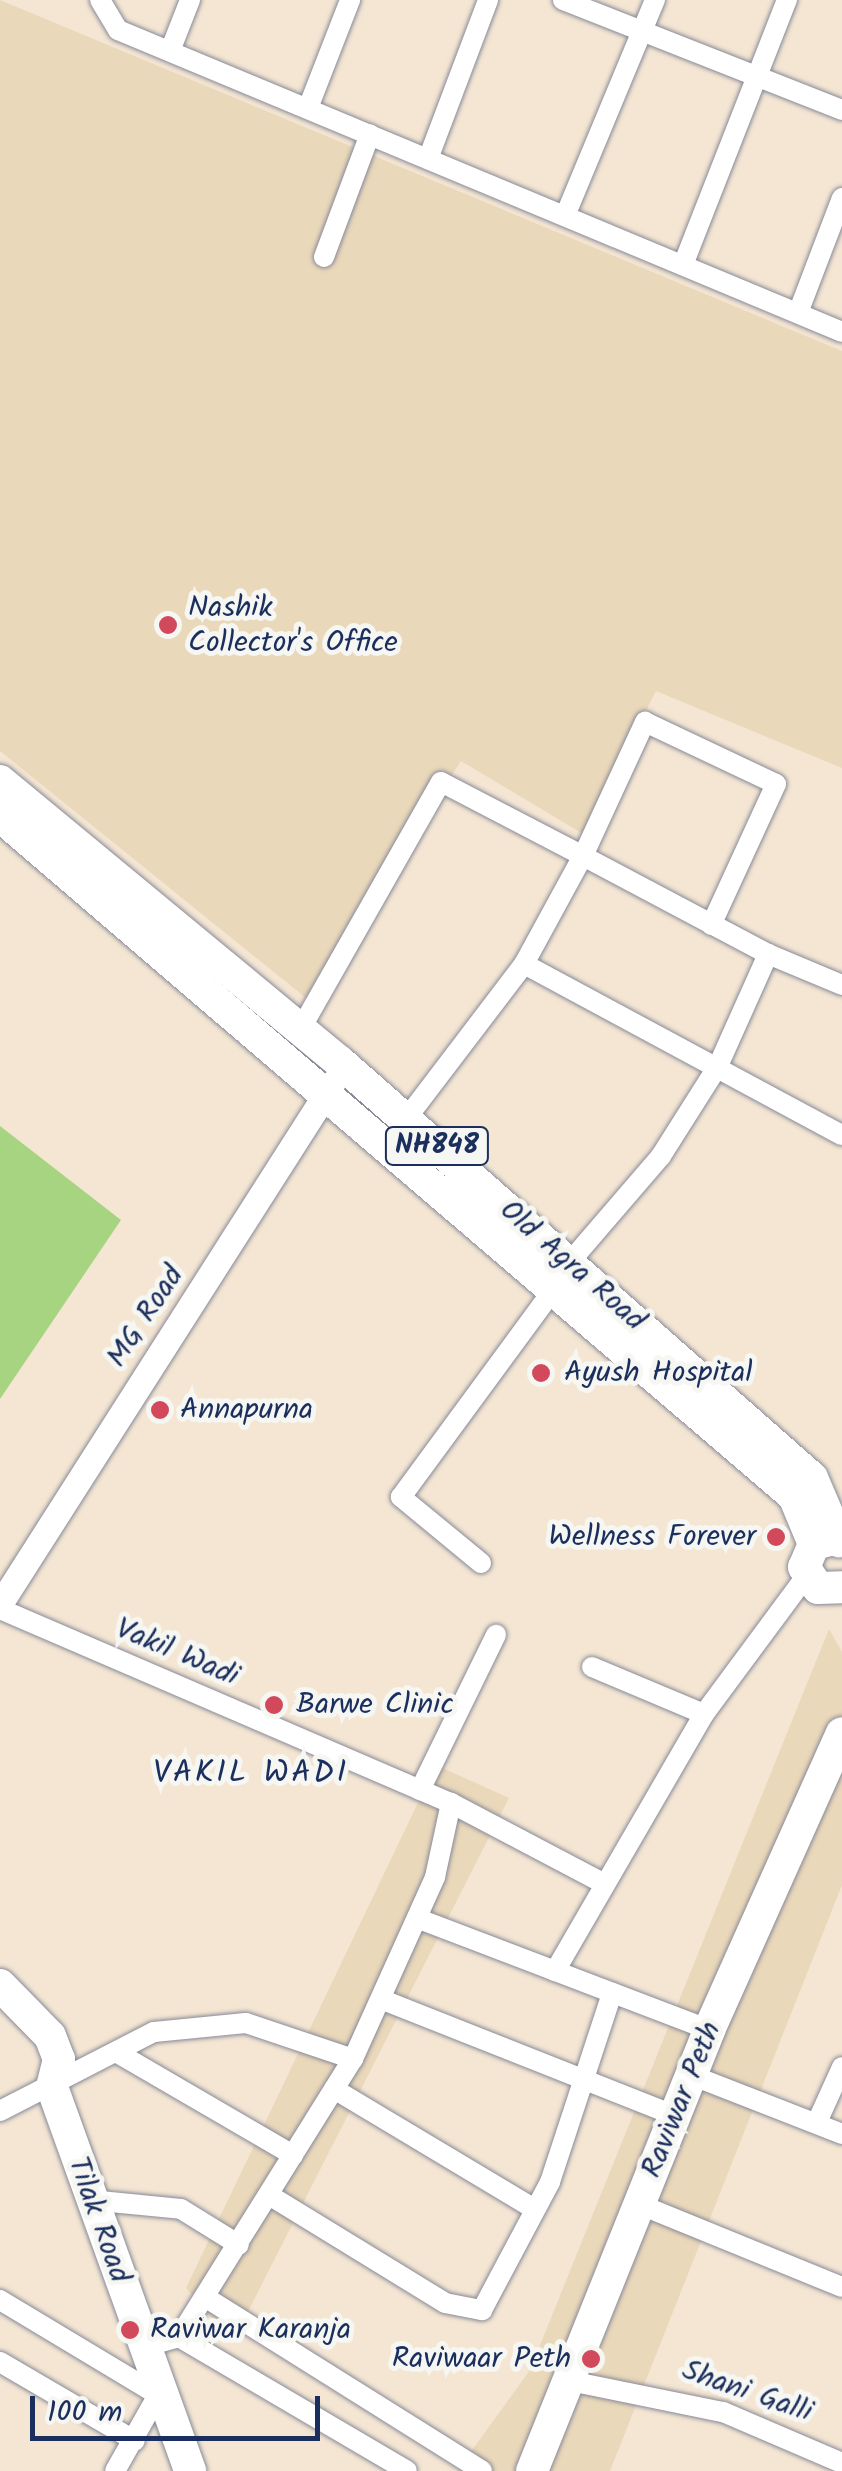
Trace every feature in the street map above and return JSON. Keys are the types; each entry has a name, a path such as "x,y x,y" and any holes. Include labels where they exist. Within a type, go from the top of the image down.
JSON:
{"main road":[{"name":"Old Agra Road","path":"0,781 300,1030 336,1076 406,1118 562,1275 794,1496 828,1558 842,1617"},
{"name":"Old Agra Road","path":"0,816 336,1076 562,1275 831,1494 828,1558"},
{"name":"Raviwar Peth","path":"532,2471 690,2074 842,1734"},
{"name":"Tilak Road","path":"0,1985 50,2036 59,2059 52,2087 158,2394 190,2471"}],"street":[{"path":"100,0 118,30 842,332"},
{"path":"170,51 190,0"},
{"path":"308,108 350,0"},
{"path":"428,159 488,0"},
{"path":"563,0 842,110"},
{"path":"565,216 654,0"},
{"path":"683,264 787,0"},
{"path":"324,256 370,134"},
{"path":"798,312 842,198"},
{"path":"406,1118 524,964 583,856 645,722 776,784 711,924"},
{"path":"300,1030 440,782 768,954 842,985"},
{"path":"481,1563 401,1497 562,1275 661,1156 718,1066 768,954"},
{"path":"524,964 842,1135"},
{"name":"MG Road","path":"0,1607 336,1076"},
{"path":"555,1971 601,1882 704,1714 828,1558"},
{"name":"Vakil Wadi","path":"0,1607 451,1803 601,1882"},
{"path":"420,1790 496,1634"},
{"path":"592,1667 704,1714"},
{"path":"144,2347 179,2337 353,2060 419,1919 451,1803"},
{"path":"419,1919 709,2030"},
{"path":"269,2196 463,2310 482,2310 492,2296 531,2206 550,2182 612,1993"},
{"path":"383,2000 674,2115"},
{"path":"0,2111 154,2032 246,2024 353,2060"},
{"path":"116,2052 292,2155"},
{"path":"818,2120 842,2067"},
{"path":"690,2074 818,2120 842,2134"},
{"path":"334,2089 531,2206"},
{"path":"90,2200 181,2208 239,2245"},
{"path":"641,2205 842,2287"},
{"path":"205,2296 482,2471"},
{"path":"0,2300 158,2394 126,2468"},
{"path":"179,2337 407,2471"},
{"path":"0,2362 135,2441"},
{"name":"Shani Galli","path":"570,2382 723,2412 842,2463"}],"shaded area":[{"path":"0,0 842,351 842,768 656,691 583,834 461,761 306,998 0,751"},
{"path":"829,1629 842,1652 842,1885 610,2471 457,2471 530,2370"},
{"path":"436,1765 509,1798 233,2341 186,2288"}],"green space":[{"path":"0,1126 121,1220 0,1399"}],"place":[{"name":"Nashik Collector's Office","path":"168,625"},
{"name":"Ayush Hospital","path":"541,1373"},
{"name":"Annapurna","path":"160,1410"},
{"name":"Wellness Forever","path":"776,1537"},
{"name":"Barwe Clinic","path":"274,1705"},
{"name":"Raviwar Karanja","path":"130,2330"},
{"name":"Raviwaar Peth","path":"591,2359"}],"district":[{"name":"VAKIL WADI","path":"251,1774"}]}
